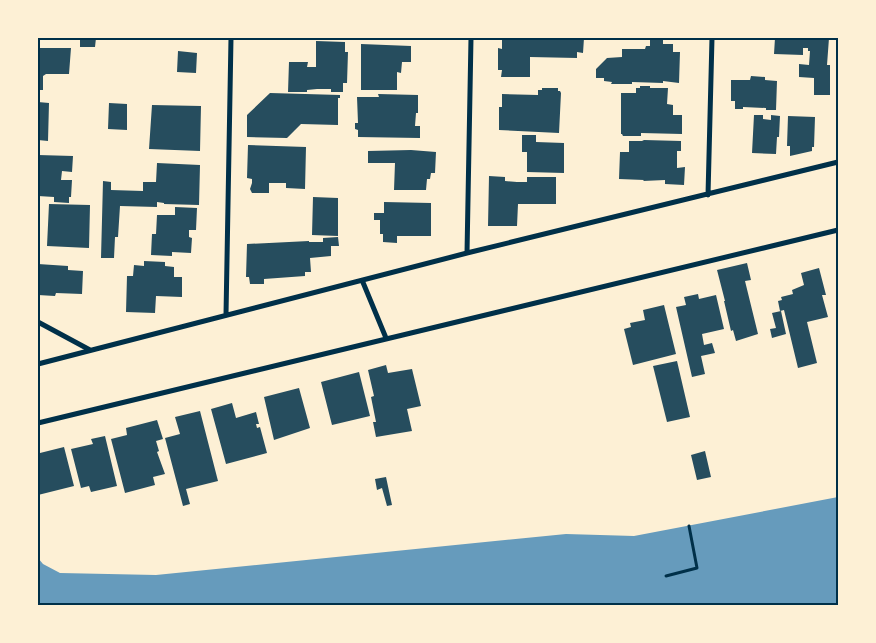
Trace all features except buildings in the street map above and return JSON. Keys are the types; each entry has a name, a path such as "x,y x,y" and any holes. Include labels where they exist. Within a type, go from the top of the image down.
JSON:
{"street":[{"path":"226,315 231,38"},
{"path":"467,254 471,38"},
{"path":"708,195 712,38"},
{"path":"38,364 362,280 838,162"},
{"path":"38,423 838,230"},
{"path":"362,280 386,338"},
{"path":"38,322 90,351"}],"path":[{"path":"666,576 697,568 689,526"}],"water":[{"path":"838,497 838,605 38,605 38,558 43,564 60,573 156,575 566,534 634,536"}]}
